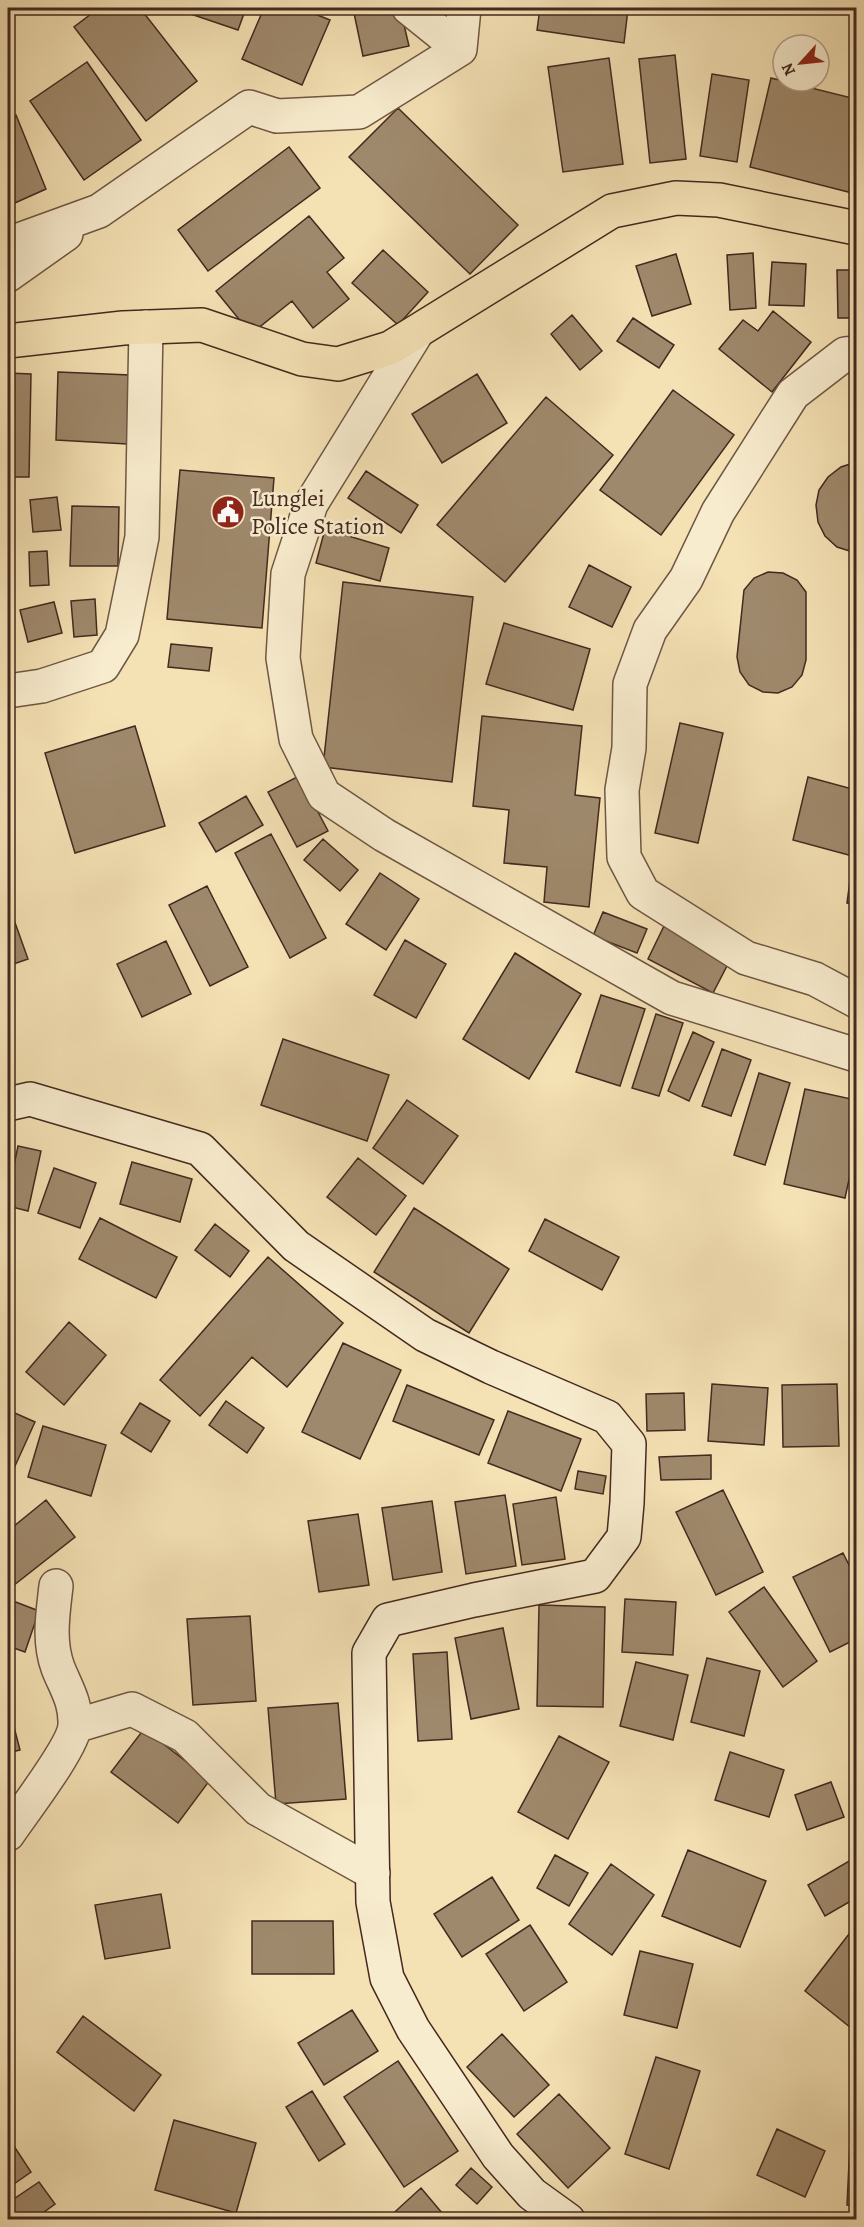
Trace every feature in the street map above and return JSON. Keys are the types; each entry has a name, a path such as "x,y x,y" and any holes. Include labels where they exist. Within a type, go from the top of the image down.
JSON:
{"main road":[{"path":"8,341 123,328 202,325 302,359 339,363 390,348 612,212 676,198 708,200 856,228"}],"street":[{"path":"409,8 460,49"},
{"path":"460,49 464,8"},
{"path":"8,275 249,106 277,116 359,112 460,49"},
{"path":"8,244 99,211"},
{"path":"8,691 42,686 103,666 122,635 142,537 146,327"},
{"path":"417,332 311,504 288,574 283,658 294,727 296,739 324,795 384,835 672,998 856,1055"},
{"path":"856,353 845,354 793,394 718,512 686,579 650,630 630,684 629,747 622,790 624,856 643,893 746,958 815,979 856,1001"},
{"path":"8,1104 30,1099 200,1149 296,1246 425,1335 491,1367 608,1417 629,1444 624,1538 595,1576 388,1620 369,1653 373,1902 387,1978 413,2029 498,2156 532,2194 568,2220"},
{"path":"8,1834 59,1761 75,1726 70,1692 58,1667 51,1633 56,1586"},
{"path":"75,1726 132,1709 185,1736 258,1809 373,1873"}],"building":[{"path":"99,8 140,8 197,81 146,121 74,27"},
{"path":"173,8 246,8 238,30"},
{"path":"264,8 300,8 330,20 302,85 242,59"},
{"path":"379,8 400,8 409,46 363,56 354,13"},
{"path":"540,8 628,9 624,43 537,30"},
{"path":"844,8 856,8 856,14"},
{"path":"675,55 686,159 650,163 639,59"},
{"path":"609,58 623,164 563,172 548,67"},
{"path":"87,62 141,140 84,180 30,101"},
{"path":"712,74 749,80 737,162 700,156"},
{"path":"771,78 771,93 831,93 856,99 856,194 750,167"},
{"path":"398,108 518,225 470,274 349,157"},
{"path":"16,115 46,189 8,206 8,119"},
{"path":"289,147 320,188 208,271 178,230"},
{"path":"309,216 344,258 327,272 349,299 313,328 292,301 251,334 216,291"},
{"path":"383,250 428,292 398,325 352,283"},
{"path":"753,253 756,308 730,310 727,255"},
{"path":"676,254 691,304 652,316 636,266"},
{"path":"772,262 806,264 804,306 769,305"},
{"path":"837,270 856,270 856,318 838,318"},
{"path":"773,311 811,342 772,392 719,349 743,320 758,331"},
{"path":"572,315 602,351 580,370 551,334"},
{"path":"633,318 674,345 659,368 617,341"},
{"path":"58,372 130,375 127,444 56,440"},
{"path":"8,373 31,374 29,477 8,477"},
{"path":"477,374 507,423 442,463 412,414"},
{"path":"673,390 734,435 661,535 600,490"},
{"path":"546,397 613,455 505,582 437,525"},
{"path":"856,462 856,553 837,547 825,536 818,522 816,505 819,490 828,477 841,467"},
{"path":"180,470 274,478 262,628 167,619"},
{"path":"366,471 418,505 401,533 348,498"},
{"path":"57,497 61,530 33,532 30,500"},
{"path":"72,506 119,507 118,566 70,566"},
{"path":"325,529 389,548 380,581 316,563"},
{"path":"47,551 49,585 30,586 29,552"},
{"path":"589,565 631,587 612,627 569,607"},
{"path":"768,572 783,573 797,580 806,592 806,660 802,675 792,687 778,693 763,692 749,685 740,672 737,657 744,590 754,578"},
{"path":"343,582 473,597 452,782 323,767"},
{"path":"95,599 97,635 74,637 71,601"},
{"path":"54,602 62,633 28,642 20,610"},
{"path":"504,623 590,649 573,710 486,684"},
{"path":"8,628 13,641 8,643"},
{"path":"171,644 212,648 209,671 168,667"},
{"path":"482,716 582,726 575,795 600,798 589,907 544,902 547,867 504,863 509,810 473,806"},
{"path":"680,723 723,733 698,843 655,833"},
{"path":"135,726 165,826 75,853 45,753"},
{"path":"299,776 328,831 297,847 268,792"},
{"path":"808,777 856,790 856,857 793,840"},
{"path":"246,796 263,825 216,852 199,823"},
{"path":"271,834 326,938 290,958 235,853"},
{"path":"323,839 358,870 340,891 304,860"},
{"path":"380,873 419,899 386,950 346,924"},
{"path":"851,873 856,874 856,904 847,903"},
{"path":"207,886 248,967 210,986 169,905"},
{"path":"8,903 28,959 8,966"},
{"path":"603,912 647,929 637,953 593,936"},
{"path":"664,926 730,960 713,993 648,959"},
{"path":"405,940 446,964 416,1018 374,995"},
{"path":"166,941 191,994 142,1017 117,964"},
{"path":"515,953 581,994 529,1079 463,1039"},
{"path":"601,995 645,1009 620,1086 576,1072"},
{"path":"656,1014 683,1023 659,1096 632,1088"},
{"path":"693,1032 714,1042 689,1101 668,1091"},
{"path":"283,1039 389,1075 367,1141 261,1105"},
{"path":"722,1049 751,1060 731,1116 702,1106"},
{"path":"759,1073 790,1083 765,1165 734,1155"},
{"path":"805,1089 856,1100 856,1148 845,1198 784,1184"},
{"path":"407,1100 458,1136 423,1184 373,1148"},
{"path":"18,1146 41,1151 28,1211 8,1206 8,1194"},
{"path":"358,1158 406,1196 376,1235 327,1197"},
{"path":"132,1162 192,1179 180,1222 120,1204"},
{"path":"54,1168 96,1183 80,1228 38,1213"},
{"path":"414,1208 509,1269 469,1333 374,1272"},
{"path":"100,1218 177,1257 156,1298 79,1259"},
{"path":"545,1219 619,1257 602,1290 529,1251"},
{"path":"215,1224 249,1251 230,1277 195,1250"},
{"path":"268,1257 343,1323 287,1387 252,1357 200,1416 160,1380"},
{"path":"69,1322 106,1355 64,1405 26,1372"},
{"path":"343,1343 401,1370 360,1459 302,1432"},
{"path":"712,1384 768,1388 764,1445 708,1441"},
{"path":"837,1384 839,1446 783,1447 782,1385"},
{"path":"407,1385 494,1420 479,1455 393,1421"},
{"path":"684,1393 685,1430 647,1431 646,1394"},
{"path":"226,1401 264,1428 247,1453 209,1425"},
{"path":"140,1403 170,1421 151,1452 121,1433"},
{"path":"8,1410 35,1422 11,1475 8,1473"},
{"path":"508,1411 581,1439 561,1491 488,1463"},
{"path":"43,1426 106,1445 91,1496 28,1477"},
{"path":"711,1455 711,1479 661,1480 659,1457"},
{"path":"578,1471 606,1476 603,1494 575,1489"},
{"path":"723,1490 763,1572 716,1595 676,1512"},
{"path":"505,1495 516,1566 466,1574 455,1502"},
{"path":"556,1497 565,1559 522,1565 513,1504"},
{"path":"46,1500 75,1537 9,1589 8,1531"},
{"path":"432,1501 442,1572 393,1580 382,1508"},
{"path":"358,1514 369,1585 319,1592 308,1521"},
{"path":"843,1553 856,1579 856,1639 830,1652 793,1577"},
{"path":"764,1587 817,1661 783,1687 729,1612"},
{"path":"8,1599 39,1611 25,1652 8,1646"},
{"path":"625,1599 676,1602 673,1655 622,1652"},
{"path":"539,1605 605,1607 603,1707 537,1706"},
{"path":"250,1616 256,1701 193,1705 187,1619"},
{"path":"503,1628 519,1709 471,1719 455,1638"},
{"path":"447,1652 452,1739 418,1741 413,1654"},
{"path":"707,1658 760,1671 744,1736 691,1722"},
{"path":"636,1662 688,1675 673,1740 620,1726"},
{"path":"338,1703 346,1799 276,1804 268,1708"},
{"path":"8,1704 20,1750 8,1753"},
{"path":"144,1729 210,1780 178,1823 111,1772"},
{"path":"559,1736 609,1762 568,1839 518,1812"},
{"path":"730,1752 784,1770 769,1817 715,1800"},
{"path":"831,1782 844,1817 807,1830 795,1795"},
{"path":"688,1850 766,1881 740,1947 662,1916"},
{"path":"555,1855 588,1873 569,1906 537,1888"},
{"path":"856,1857 856,1898 825,1916 808,1885"},
{"path":"611,1864 654,1895 612,1955 569,1924"},
{"path":"492,1877 519,1920 462,1957 434,1914"},
{"path":"161,1894 170,1948 105,1959 95,1905"},
{"path":"252,1921 333,1921 334,1974 252,1974"},
{"path":"530,1925 567,1982 524,2011 486,1954"},
{"path":"856,1925 856,2032 805,1991"},
{"path":"640,1951 693,1964 677,2028 624,2015"},
{"path":"352,2010 378,2051 324,2085 298,2043"},
{"path":"83,2016 161,2075 134,2111 57,2052"},
{"path":"502,2034 549,2085 514,2117 467,2067"},
{"path":"656,2057 700,2071 669,2169 625,2154"},
{"path":"398,2061 458,2151 404,2187 344,2097"},
{"path":"312,2091 345,2144 319,2161 286,2107"},
{"path":"559,2094 610,2148 568,2188 517,2134"},
{"path":"174,2120 256,2143 236,2213 155,2190"},
{"path":"777,2129 825,2151 805,2197 757,2175"},
{"path":"8,2137 31,2172 8,2188"},
{"path":"850,2142 856,2142 856,2206 847,2205"},
{"path":"471,2168 492,2187 477,2204 456,2185"},
{"path":"39,2182 55,2204 33,2220 8,2220 8,2203"},
{"path":"421,2188 448,2220 386,2220"}],"place":[{"name":"Lunglei Police Station","path":"228,512"}]}
